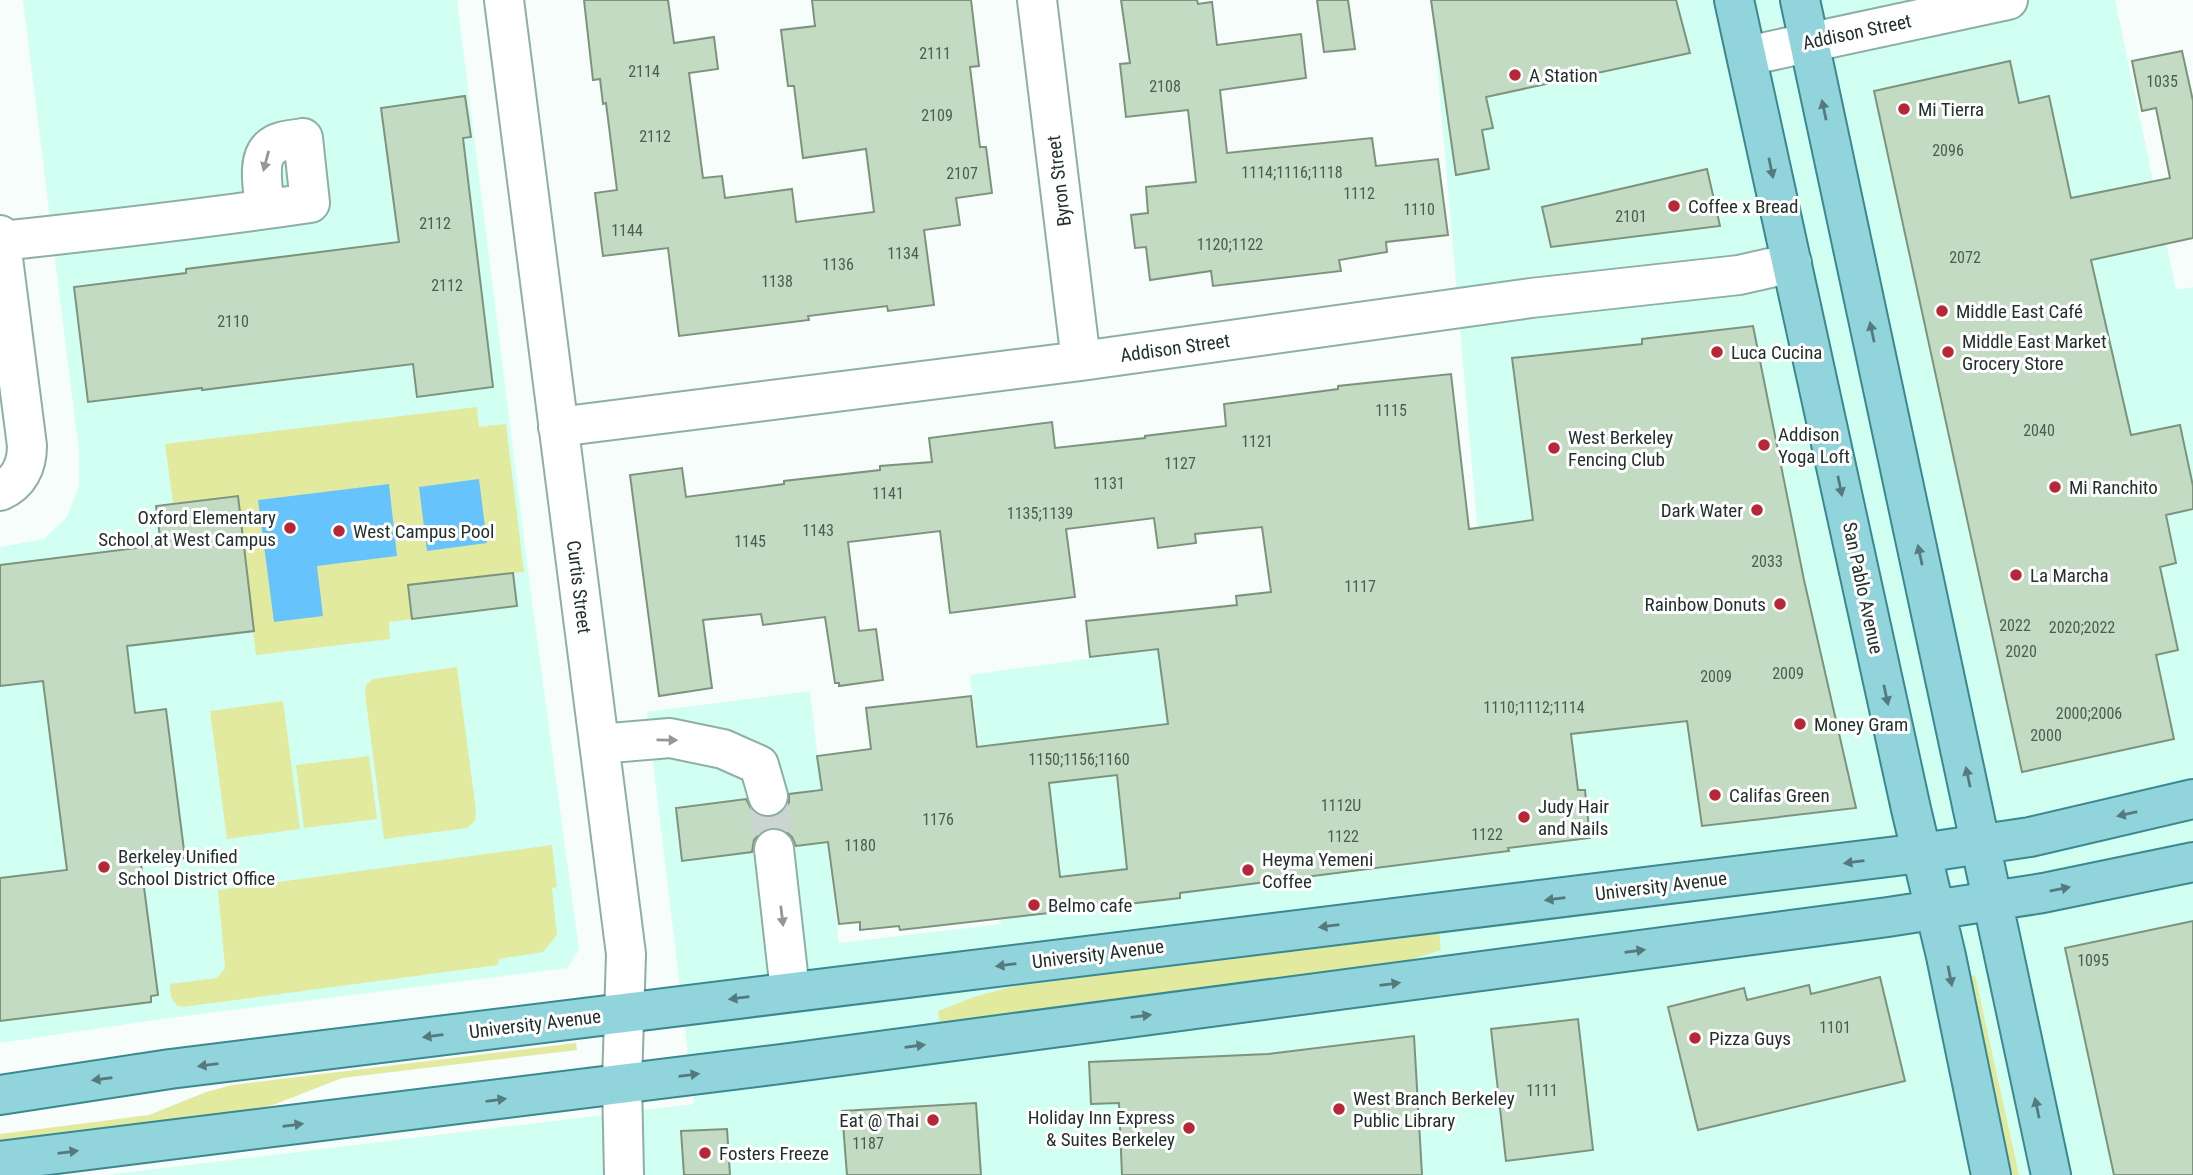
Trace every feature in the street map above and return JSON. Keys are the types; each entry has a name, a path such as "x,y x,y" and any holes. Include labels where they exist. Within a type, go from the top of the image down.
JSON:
{"main road":[{"name":"San Pablo Avenue","path":"1734,0 1991,1175"},
{"path":"1800,0 2051,1175"},
{"name":"University Avenue","path":"0,1095 170,1069 622,1012 1921,853 2030,837 2193,799"},
{"path":"0,1161 1456,975 1935,910 2193,862"}],"street":[{"name":"Curtis Street","path":"504,0 626,954 622,1012 624,1175"},
{"name":"Byron Street","path":"1037,0 1081,361"},
{"name":"Addison Street","path":"1747,56 2008,0"},
{"path":"1,241 265,209"},
{"path":"0,235 27,446 27,459 10,482"},
{"name":"Addison Street","path":"558,427 1081,361 1531,298 1739,275 1791,263"},
{"path":"599,744 670,738 723,749 759,765 768,796"},
{"path":"774,849 790,991"}],"shaded area":[{"name":"Oxford Elementary School at West Campus","path":"23,0 457,0 532,602 579,950 567,968 161,1019 0,1043 0,547 44,539 67,517 79,486 79,452"},
{"path":"1509,0 2115,0 2176,290 2193,287 2193,1175 106,1175 694,1104 647,712 810,691 839,943 1001,924 970,675 1484,604 1433,17"}],"green space":[{"name":"West Campus Pool","path":"477,407 479,427 506,424 524,572 513,573 517,606 389,622 390,639 256,655 253,631 170,641 156,506 173,503 165,444"},
{"path":"457,667 476,811 475,821 467,828 384,839 366,685 373,679"},
{"path":"283,701 300,829 227,839 210,711"},
{"path":"369,756 377,819 304,828 296,765"},
{"path":"552,845 557,887 552,888 557,935 543,952 499,959 498,965 183,1007 177,1006 171,997 170,984 217,978 225,968 218,890"},
{"path":"1439,930 1441,950 1394,965 940,1024 938,1011 1010,987"},
{"path":"1975,975 2019,1175 2011,1175 1969,977"},
{"path":"576,1043 577,1050 342,1078 273,1105 254,1109 0,1142 0,1134 149,1115 206,1092 232,1085"}],"water":[{"path":"479,479 487,543 427,551 419,487"},
{"path":"389,484 397,556 317,566 323,616 274,622 258,500"}],"building":[{"path":"584,0 668,0 674,43 714,37 718,69 689,73 703,178 722,176 725,198 792,189 796,222 874,212 866,149 803,158 794,86 788,86 781,30 815,26 812,0 971,0 979,66 970,67 980,147 986,147 992,193 956,198 960,225 924,230 934,305 888,311 887,306 808,316 809,320 679,336 668,248 603,256 595,193 617,190 606,103 603,104 600,79 593,80"},
{"path":"1121,0 1197,0 1198,4 1212,2 1217,45 1301,34 1306,78 1220,90 1227,153 1372,138 1376,166 1438,159 1448,235 1386,242 1387,252 1339,260 1341,271 1213,286 1211,271 1150,280 1146,247 1135,248 1131,215 1148,213 1146,187 1196,182 1188,110 1126,117 1120,64 1130,63"},
{"path":"1317,0 1348,0 1355,49 1324,52"},
{"name":"A Station","path":"1431,0 1676,0 1690,53 1486,97 1493,128 1482,130 1489,169 1456,175"},
{"path":"2182,51 2193,101 2193,238 2091,260 2131,435 2180,425 2193,486 2193,509 2166,515 2176,563 2160,567 2178,650 2156,655 2174,739 2022,772 1874,91 2010,61 2019,103 2049,96 2071,198 2170,178 2156,108 2142,111 2132,61"},
{"path":"465,96 471,137 463,138 493,387 417,397 413,364 88,402 74,287 186,273 186,269 399,242 381,108"},
{"path":"1707,169 1720,226 1551,247 1542,207"},
{"path":"1753,326 1804,580 1856,808 1702,826 1687,721 1571,734 1578,790 1585,790 1590,838 1508,848 1509,851 1180,893 1180,898 900,930 899,926 860,930 860,922 839,924 828,842 796,846 792,837 783,829 771,827 761,832 754,840 752,852 682,861 676,808 746,799 753,812 763,817 775,817 784,811 789,802 789,794 822,790 817,756 871,749 866,708 971,696 977,747 1168,724 1158,649 1090,657 1086,621 1237,605 1236,596 1271,592 1262,527 1195,534 1196,543 1158,548 1154,518 1066,529 1075,597 950,613 940,531 848,542 859,631 876,629 883,680 839,686 839,683 835,683 825,617 763,625 761,614 703,620 712,688 659,696 630,475 682,468 686,497 784,484 784,481 880,470 880,466 932,462 929,438 1052,422 1055,448 1145,438 1226,426 1224,404 1338,389 1338,386 1451,374 1469,529 1533,520 1512,358 1642,344 1642,339","holes":["1117,775 1127,869 1060,877 1049,783"]},
{"path":"238,496 254,631 127,646 135,713 166,709 185,858 141,864 158,995 151,996 151,1002 0,1021 0,878 67,870 43,681 0,686 0,565 161,545 156,506"},
{"path":"513,573 517,606 412,619 408,585"},
{"path":"2193,921 2193,1175 2114,1175 2065,948"},
{"path":"1880,977 1905,1081 1698,1130 1668,1007 1744,988 1747,1000 1809,985 1811,994"},
{"path":"1578,1019 1593,1150 1506,1161 1491,1029"},
{"path":"1414,1036 1422,1175 1122,1175 1119,1103 1091,1104 1089,1062 1268,1054"},
{"path":"976,1103 981,1175 847,1175 842,1111"},
{"name":"Fosters Freeze","path":"727,1129 730,1175 684,1175 681,1131"}],"tunnel":[{"path":"768,796 774,849"}],"place":[{"name":"A Station","path":"1515,75"},
{"name":"Mi Tierra","path":"1904,109"},
{"name":"Coffee x Bread","path":"1674,206"},
{"name":"Middle East Café","path":"1942,311"},
{"name":"Luca Cucina","path":"1717,352"},
{"name":"Middle East Market Grocery Store","path":"1948,352"},
{"name":"Addison Yoga Loft","path":"1764,445"},
{"name":"West Berkeley Fencing Club","path":"1554,448"},
{"name":"Mi Ranchito","path":"2055,487"},
{"name":"Dark Water","path":"1757,510"},
{"name":"Oxford Elementary School at West Campus","path":"290,528"},
{"name":"West Campus Pool","path":"339,531"},
{"name":"La Marcha","path":"2016,575"},
{"name":"Rainbow Donuts","path":"1780,604"},
{"name":"Money Gram","path":"1800,724"},
{"name":"Califas Green","path":"1715,795"},
{"name":"Judy Hair and Nails","path":"1524,817"},
{"name":"Berkeley Unified School District Office","path":"104,867"},
{"name":"Heyma Yemeni Coffee","path":"1248,870"},
{"name":"Belmo cafe","path":"1034,905"},
{"name":"Pizza Guys","path":"1695,1038"},
{"name":"West Branch Berkeley Public Library","path":"1339,1109"},
{"name":"Eat @ Thai","path":"933,1120"},
{"name":"Holiday Inn Express & Suites Berkeley","path":"1189,1128"},
{"name":"Fosters Freeze","path":"705,1153"}]}
